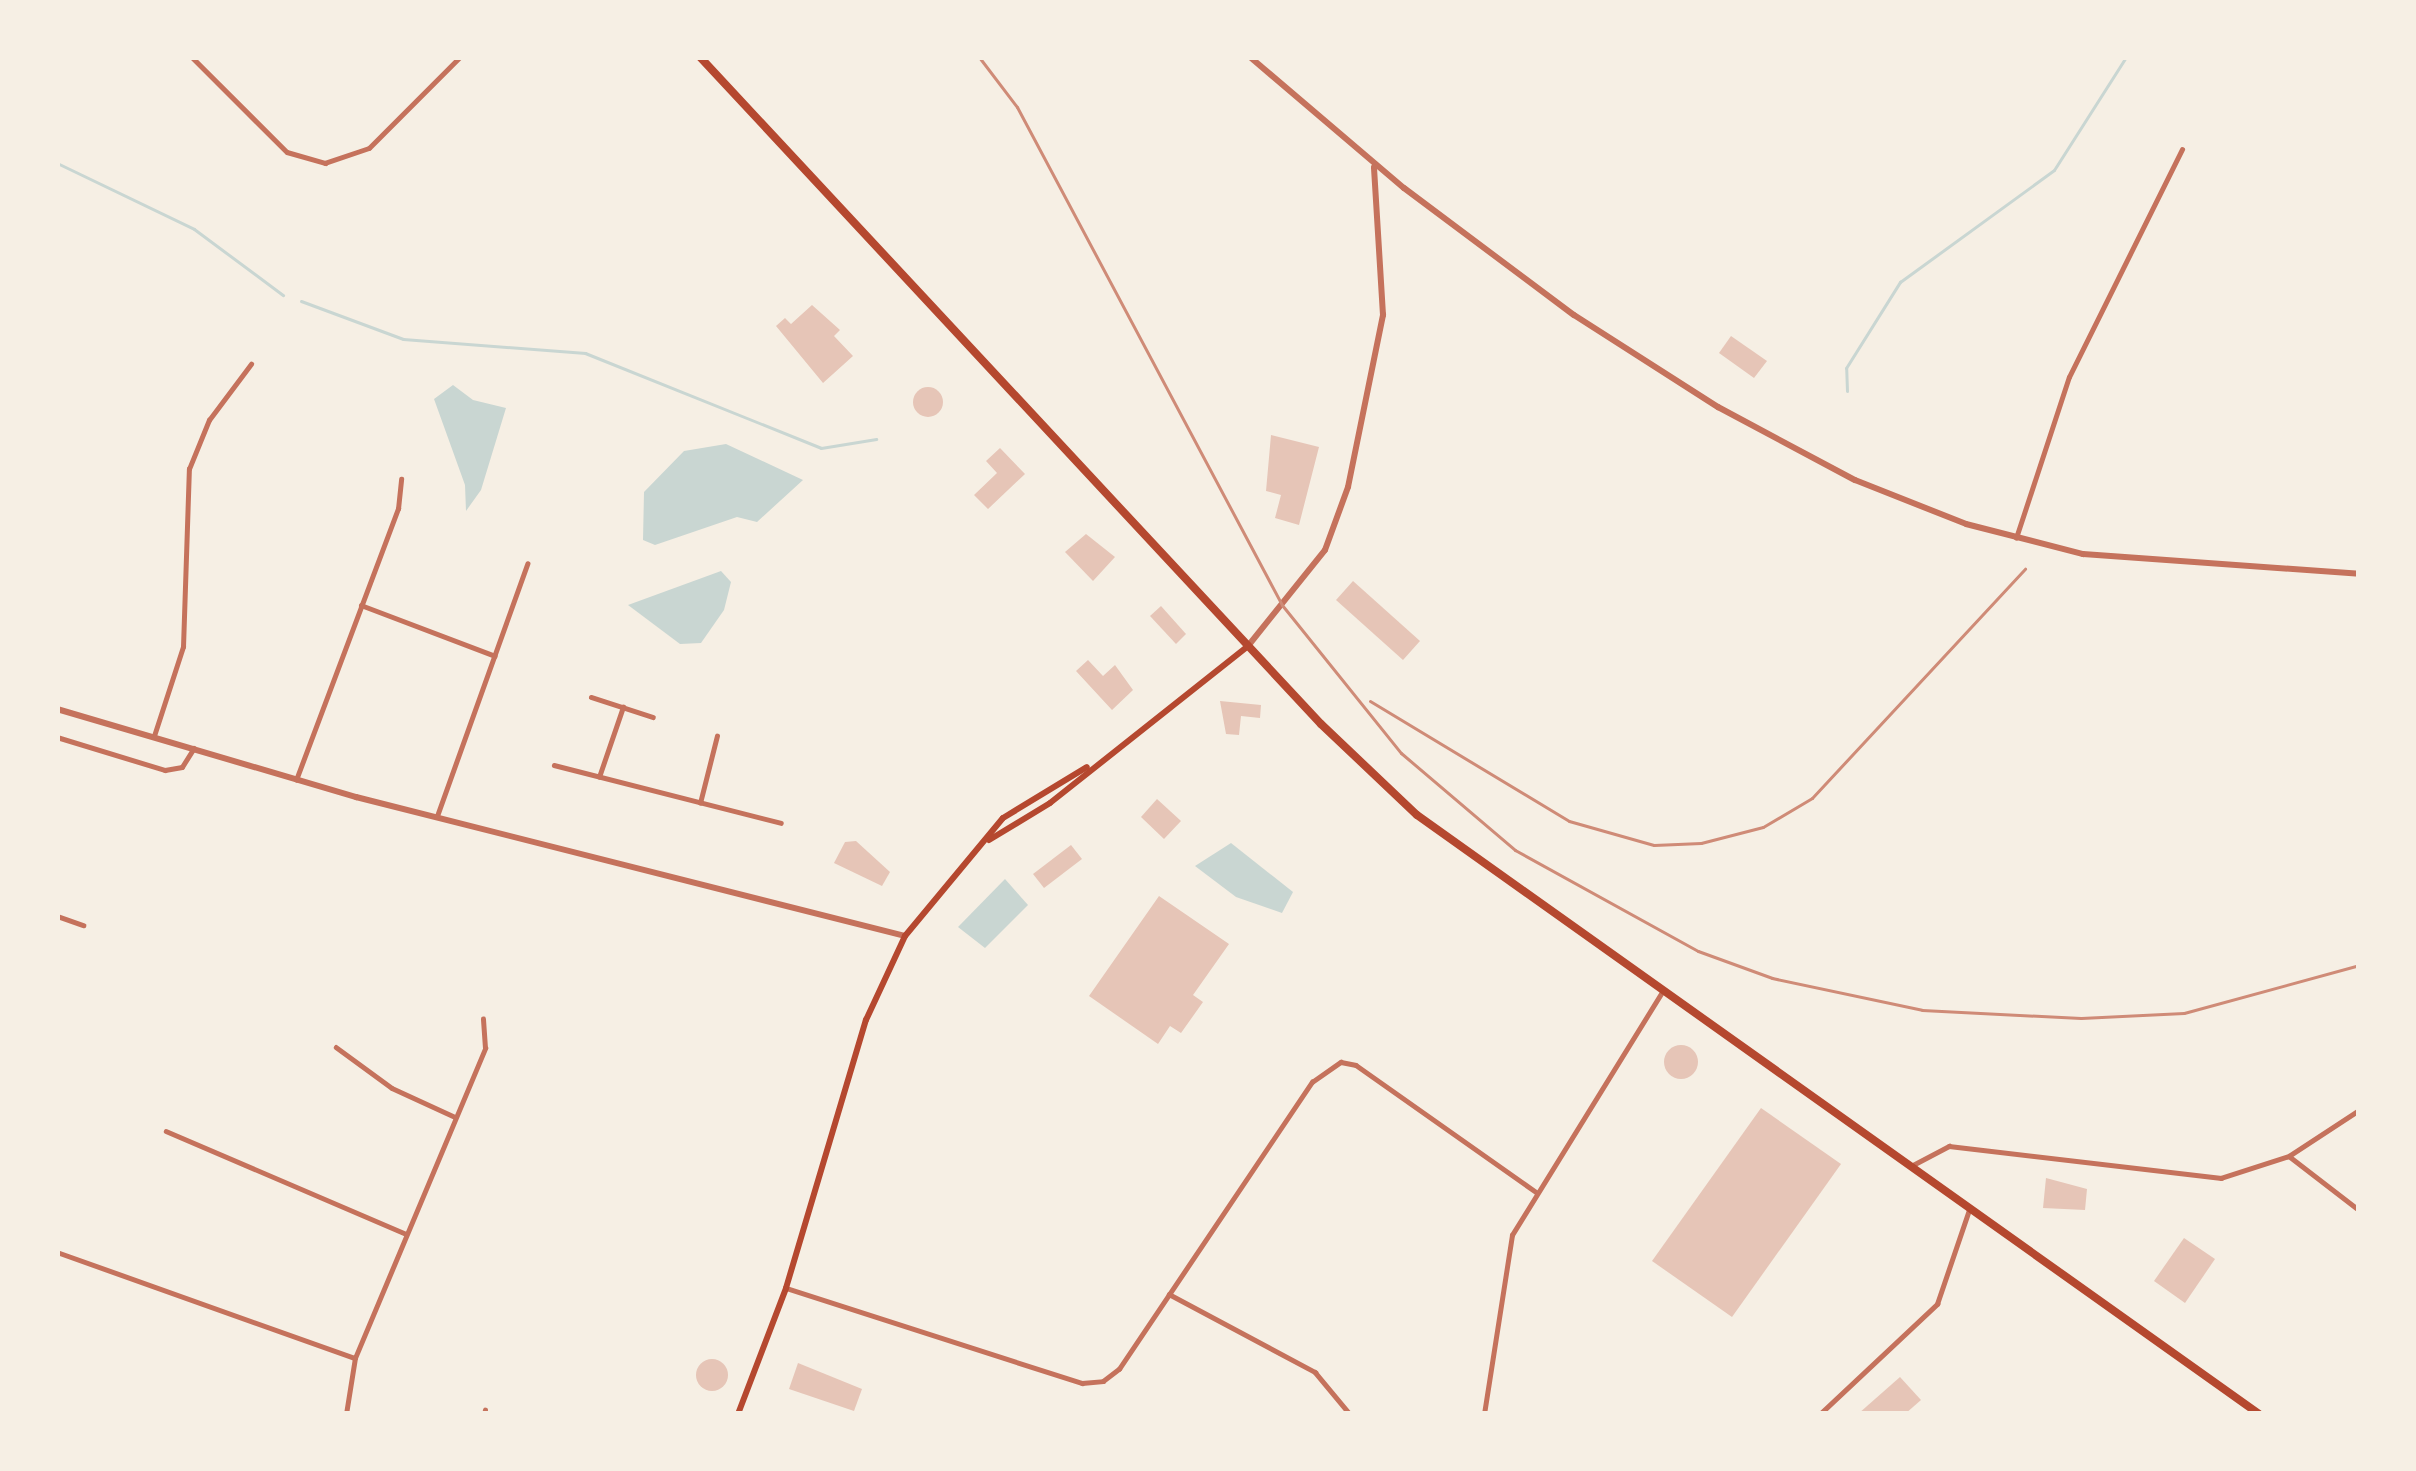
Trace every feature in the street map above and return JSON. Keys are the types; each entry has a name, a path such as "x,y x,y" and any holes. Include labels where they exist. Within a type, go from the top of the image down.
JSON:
{"main road":[{"path":"700,57 1248,646 1418,815 2259,1414"},
{"path":"738,1414 786,1288 866,1020 905,936 1003,818 1087,767 1248,646"},
{"path":"986,842 1050,803 1087,767"}],"street":[{"path":"192,57 287,152 325,163 369,148 460,57"},
{"path":"1250,57 1373,164 1564,308 1718,407 1855,480 2016,538 2120,560 2359,574"},
{"path":"2016,538 2069,376 2182,149"},
{"path":"1248,646 1325,550 1348,488 1384,315 1373,164"},
{"path":"154,736 183,647 189,469 209,420 251,364"},
{"path":"296,780 362,605 401,479"},
{"path":"437,816 527,564"},
{"path":"362,605 495,656"},
{"path":"591,697 653,717"},
{"path":"599,777 622,707"},
{"path":"57,709 296,780 905,936"},
{"path":"700,803 717,736"},
{"path":"57,737 165,770 182,767 194,748"},
{"path":"554,765 781,823"},
{"path":"57,916 83,925"},
{"path":"1484,1414 1502,1264 1536,1192 1662,992"},
{"path":"346,1414 355,1358 484,1048 483,1018"},
{"path":"336,1047 392,1088 455,1117"},
{"path":"786,1288 1086,1383 1114,1374 1312,1082 1336,1063 1356,1065 1536,1192"},
{"path":"1909,1168 1949,1146 2198,1178 2242,1174 2289,1156 2359,1110"},
{"path":"166,1131 406,1234"},
{"path":"2289,1156 2359,1210"},
{"path":"1820,1414 1937,1304 1969,1210"},
{"path":"57,1252 355,1358"},
{"path":"1169,1294 1315,1372 1350,1414"}],"shaded area":[{"path":"453,385 473,400 506,408 481,490 466,511 465,485 434,399"},
{"path":"726,444 803,480 757,522 737,517 655,545 643,540 644,492 684,451"},
{"path":"721,571 731,582 724,610 701,643 680,644 628,605"},
{"path":"1231,843 1293,892 1282,913 1236,897 1195,866"},
{"path":"1005,879 1028,905 985,948 958,927"}],"building":[{"path":"812,305 840,330 834,336 853,356 823,383 776,326 785,318 791,324"},
{"path":"1731,336 1767,361 1754,378 1719,353"},
{"path":"928,387 939,391 943,402 939,413 928,417 917,413 913,402 917,391"},
{"path":"1271,435 1319,447 1299,525 1275,518 1281,495 1266,491"},
{"path":"1000,448 1025,474 988,509 974,495 997,473 986,461"},
{"path":"1086,534 1115,557 1093,581 1065,552"},
{"path":"1353,581 1420,641 1403,660 1336,600"},
{"path":"1161,606 1186,634 1176,644 1150,616"},
{"path":"1088,660 1103,676 1115,665 1133,690 1112,710 1076,671"},
{"path":"1220,701 1261,705 1260,718 1241,716 1239,735 1226,734"},
{"path":"1157,799 1181,821 1164,839 1141,817"},
{"path":"856,841 890,872 882,886 834,863 845,842"},
{"path":"1071,845 1082,859 1044,888 1033,874"},
{"path":"1159,896 1229,944 1193,995 1203,1002 1181,1033 1170,1026 1158,1044 1089,996"},
{"path":"1681,1045 1693,1050 1698,1062 1693,1074 1681,1079 1669,1074 1664,1062 1669,1050"},
{"path":"1761,1108 1841,1164 1732,1317 1652,1261"},
{"path":"2046,1178 2087,1189 2085,1210 2043,1208"},
{"path":"2184,1238 2215,1259 2185,1303 2154,1281"},
{"path":"712,1359 724,1363 728,1375 724,1387 712,1391 700,1387 696,1375 700,1363"},
{"path":"798,1363 862,1389 854,1411 789,1389"},
{"path":"1900,1377 1921,1400 1905,1414 1858,1414"}],"waterway":[{"path":"1847,391 1846,368 1900,282 2054,170 2126,57"},
{"path":"57,163 194,229 283,295"},
{"path":"301,301 403,339 585,353 821,448 876,439"}],"railway":[{"path":"979,57 1017,107 1282,605 1401,753 1515,850 1698,951 1772,978 1922,1010 2081,1018 2184,1013 2359,965"},
{"path":"1370,701 1569,821 1654,845 1701,843 1763,827 1812,798 2025,569"}]}
